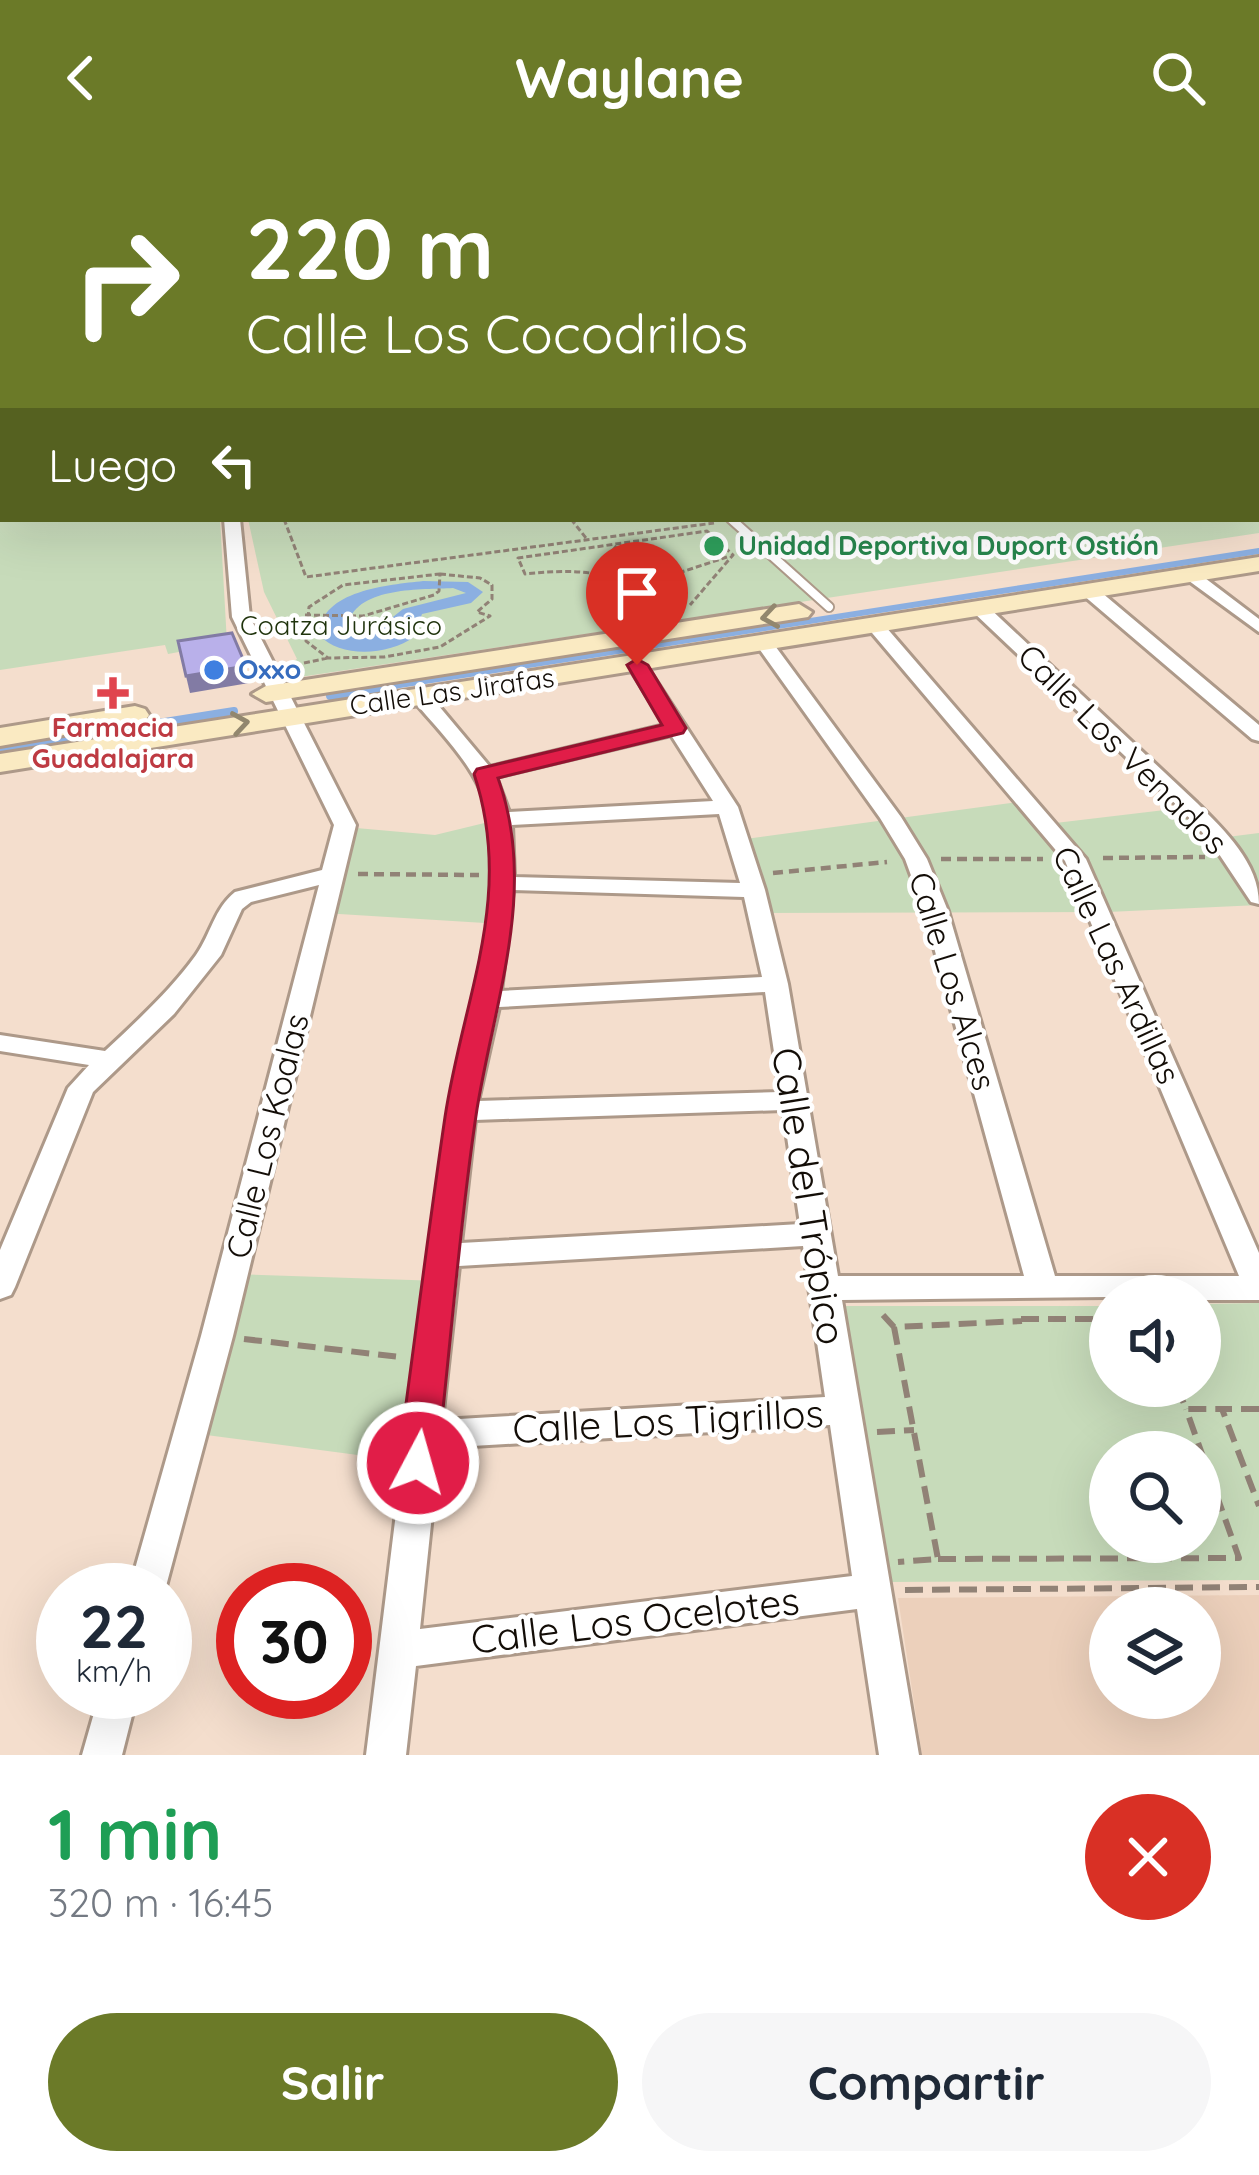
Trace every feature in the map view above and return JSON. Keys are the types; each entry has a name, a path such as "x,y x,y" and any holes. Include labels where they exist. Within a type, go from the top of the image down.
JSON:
{"main road":[{"name":"Calle Las Jirafas","path":"0,763 285,703 829,608 1259,542"},
{"name":"Calle Las Jirafas","path":"0,737 285,703 421,697 1259,565"}],"street":[{"name":"Calle Los Koalas","path":"155,1563 218,1336 345,826 241,617 232,522"},
{"path":"1191,575 1259,627"},
{"path":"1089,591 1259,735"},
{"name":"Calle Los Venados","path":"978,607 1190,807 1233,856 1259,897"},
{"name":"Calle Las Ardillas","path":"873,623 1075,859 1259,1288"},
{"name":"Calle Los Alces","path":"764,643 916,859 936,911 1028,1288"},
{"name":"Calle del Trópico","path":"637,665 727,807 752,882 776,984 899,1755"},
{"path":"386,1755 462,1111 488,1000 503,879 501,819 485,774 421,697"},
{"path":"485,774 675,728"},
{"path":"501,819 727,807"},
{"path":"0,1287 81,1088 165,1008 209,955 232,906 243,897 335,874"},
{"path":"503,879 752,882"},
{"path":"488,1000 776,984"},
{"path":"0,1043 111,1060"},
{"path":"462,1111 792,1101"},
{"path":"445,1255 817,1234"},
{"path":"826,1288 1259,1288"},
{"name":"Calle Los Tigrillos","path":"421,1436 844,1410"},
{"name":"Calle Los Ocelotes","path":"397,1650 869,1577"},
{"path":"102,1755 112,1719"}],"lane":[{"path":"733,522 829,608"}],"path":[{"path":"285,522 306,577 716,522"},
{"path":"574,522 588,539"},
{"path":"707,531 733,555 636,587 594,575 525,574 518,558 707,531"},
{"path":"594,575 618,544"},
{"path":"687,608 733,555"},
{"path":"305,615 354,617 440,591 440,577"},
{"path":"440,577 480,578 495,592 477,612 490,616 440,646 384,657 328,658 306,641 305,615 314,601 344,585 440,577"},
{"path":"636,587 656,613"},
{"path":"643,615 672,610"},
{"path":"752,882 916,859 1233,856"},
{"path":"335,874 503,879"},
{"path":"859,1287 894,1327 938,1559"},
{"path":"1022,1321 1028,1288"},
{"path":"894,1327 1089,1319"},
{"path":"218,1336 429,1361"},
{"path":"869,1577 938,1559 1239,1558 1186,1409 1259,1409"},
{"path":"1222,1409 1259,1506"},
{"path":"869,1577 1259,1587"}],"shaded area":[{"path":"1221,1595 1259,1595 1259,1755 922,1755 898,1598 1089,1596 1089,1719 1221,1719"}],"green space":[{"path":"0,522 220,522 227,643 168,654 165,645 0,670"},
{"name":"Unidad Deportiva Duport Ostión","path":"249,522 1259,522 1259,533 300,677 283,672 297,659 264,592"},
{"path":"1026,801 1047,824 1190,807 1219,838 1259,833 1259,889 1255,890 1259,905 1108,912 760,913 738,840"},
{"path":"501,819 501,924 323,913 345,827 435,835"},
{"path":"233,1274 441,1281 418,1463 191,1433"},
{"path":"1259,1303 1259,1580 888,1582 843,1306 1089,1306 1089,1407 1221,1407 1221,1304"}],"water":[{"path":"423,581 468,582 483,592 471,603 422,614 414,637 392,648 352,651 319,635 322,620 343,599 375,588","holes":["453,588 466,593 403,609 379,628 359,629 348,623 354,611 378,596"]}],"building":[{"path":"232,633 246,666 186,676 178,641"}],"waterway":[{"path":"374,689 1259,551"},
{"path":"330,696 394,686"},
{"path":"0,748 234,711"}],"place":[{"name":"Unidad Deportiva Duport Ostión","path":"714,546"},
{"name":"Oxxo","path":"214,670"},
{"name":"Farmacia Guadalajara","path":"113,693"}],"route":[{"path":"418,1463 462,1111 501,924 501,819 485,774 675,728 637,665"}],"park label":[{"name":"Coatza Jurásico","path":"341,626"}]}
